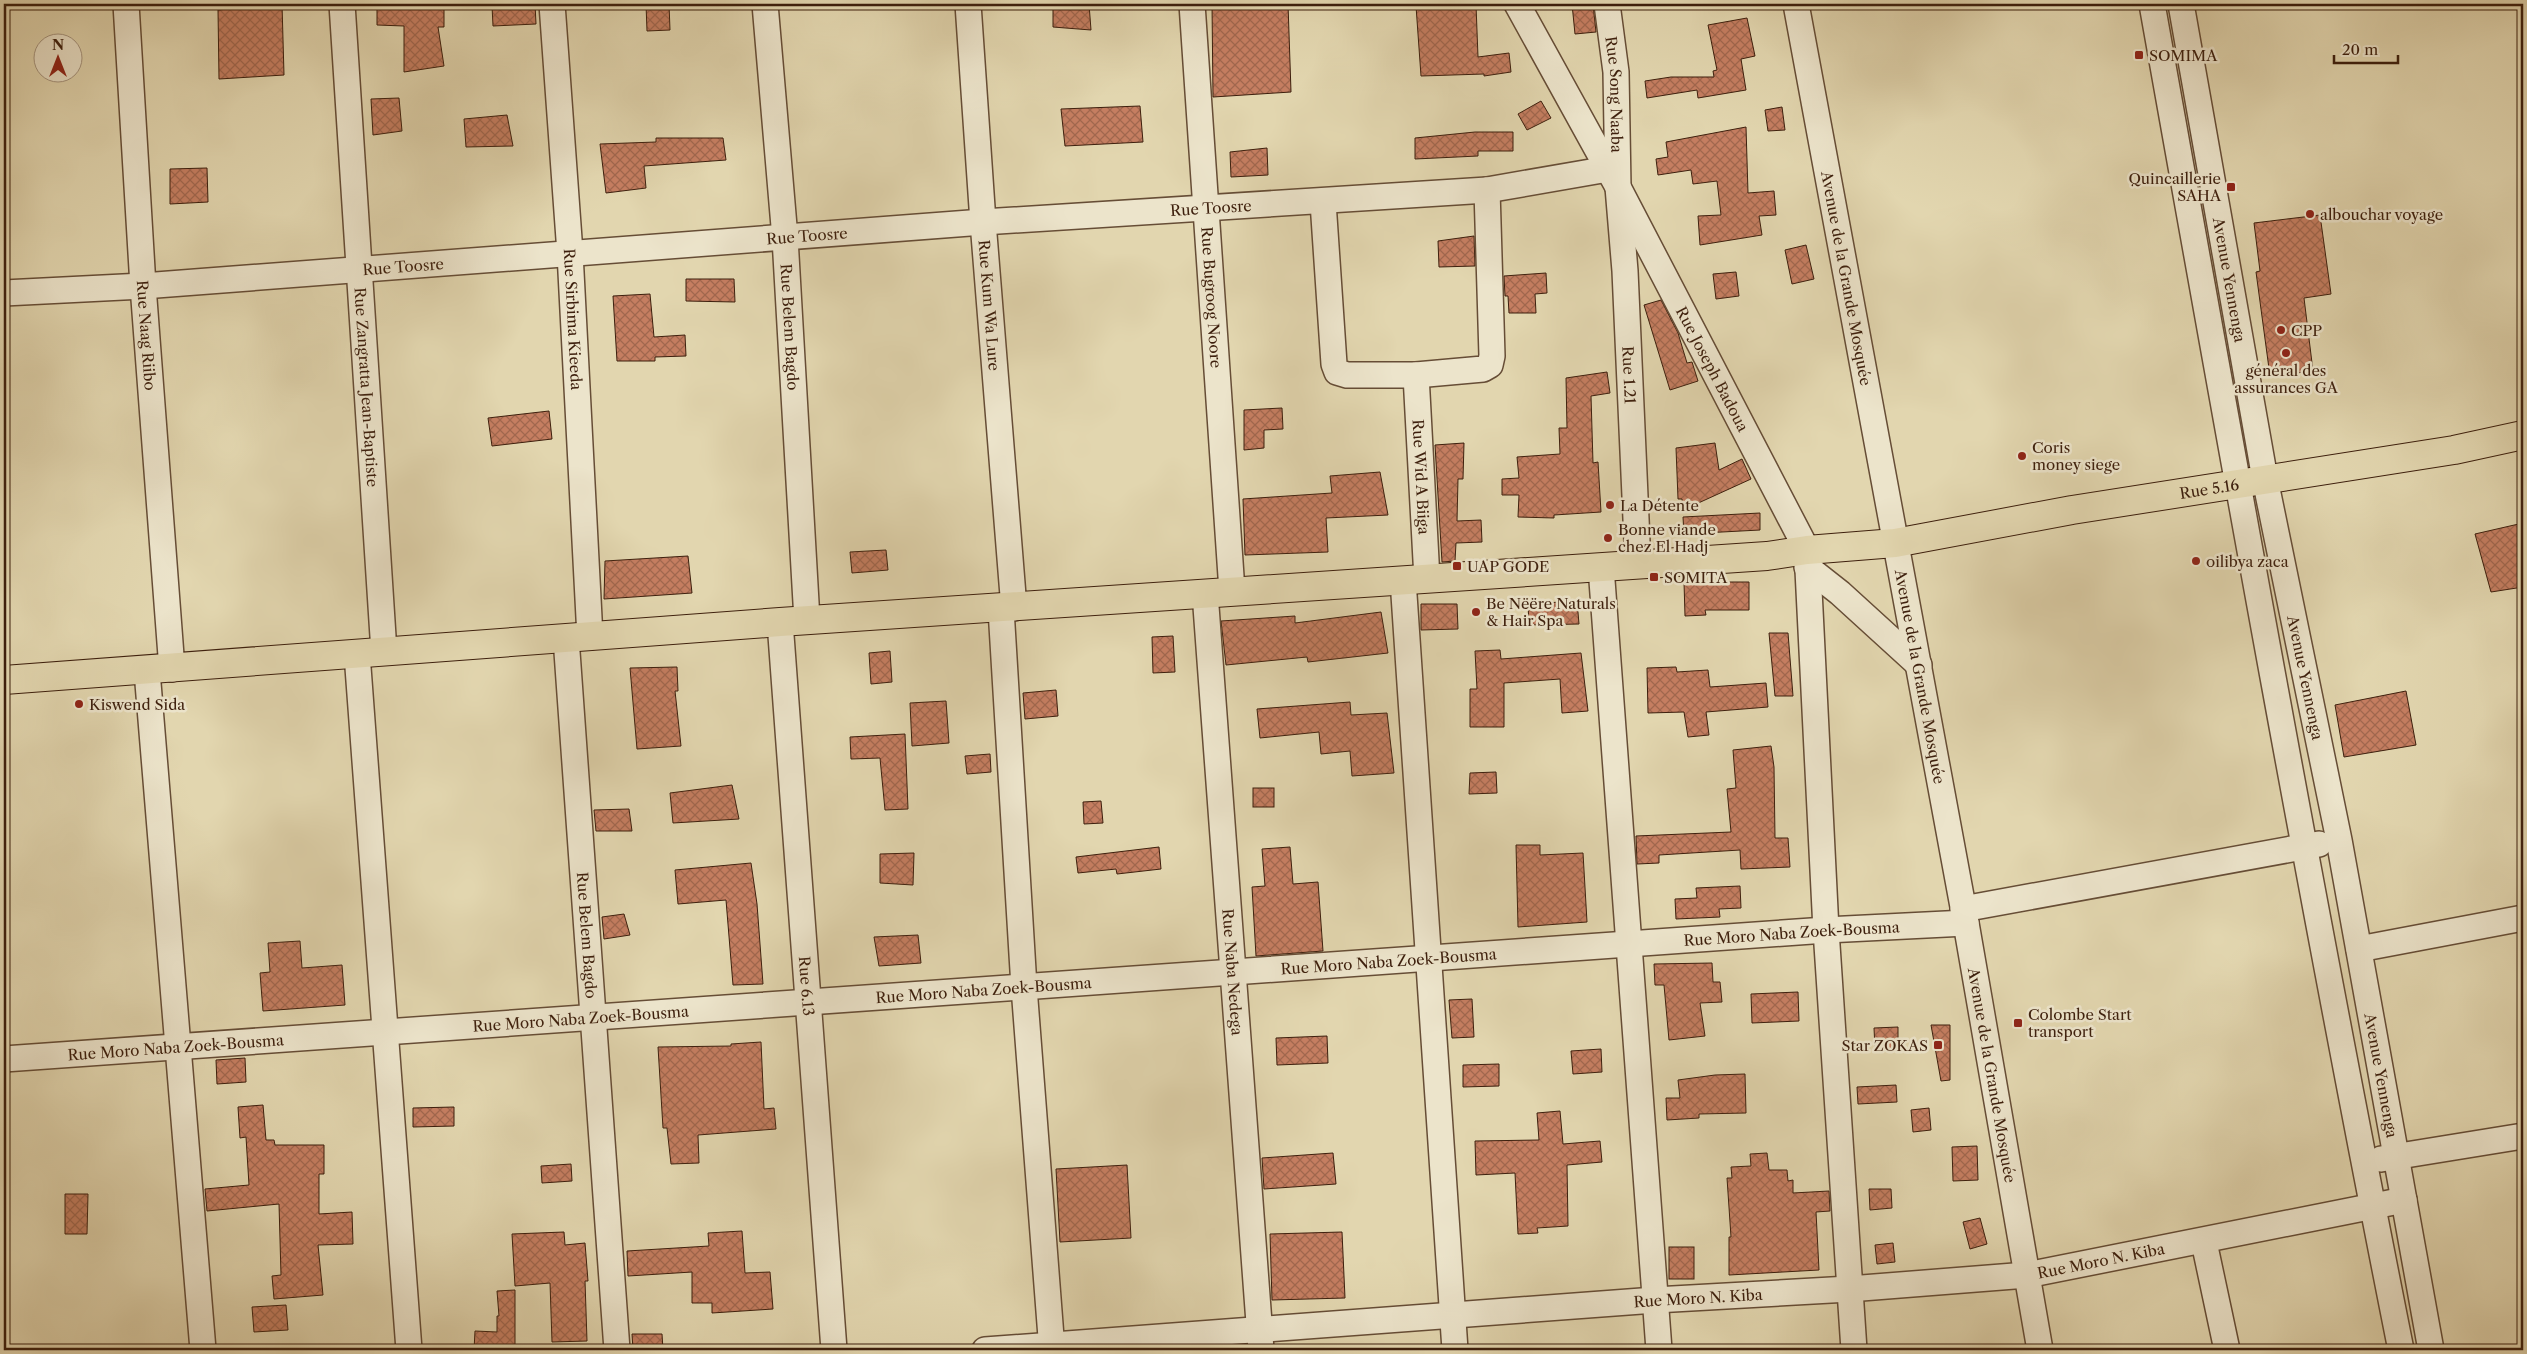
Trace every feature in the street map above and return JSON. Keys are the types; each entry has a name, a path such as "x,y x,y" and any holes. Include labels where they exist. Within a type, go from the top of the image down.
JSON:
{"main road":[{"name":"Rue 5.16","path":"4,680 159,670 793,621 1007,608 1232,591 1767,556 1807,559 2072,510 2454,450 2523,435"}],"street":[{"name":"Rue Naag Riibo","path":"126,4 143,286 159,670 180,1047 203,1350"},
{"name":"Rue Zangratta Jean-Baptiste","path":"342,4 384,652"},
{"name":"Rue Sirbima Kieeda","path":"552,4 570,253 578,638"},
{"name":"Rue Belem Bagdo","path":"766,4 785,238 793,621"},
{"name":"Rue Kum Wa Lure","path":"968,4 1007,608 1024,987 1052,1348"},
{"name":"Rue Bugroog Noore","path":"1192,4 1232,591"},
{"name":"Rue Joseph Badoua","path":"1517,4 1613,178 1807,559"},
{"name":"Rue Song Naaba","path":"1607,4 1616,72 1613,178"},
{"name":"Avenue de la Grande Mosquée","path":"1796,4 1964,916 2040,1350"},
{"name":"Avenue Yennenga","path":"2152,4 2304,847 2363,1162 2401,1350"},
{"name":"Avenue Yennenga","path":"2182,4 2265,479 2339,840 2431,1350"},
{"name":"Rue Toosre","path":"4,292 143,286 983,222 1206,210 1487,190 1613,178"},
{"name":"Rue 1.21","path":"1613,178 1626,271 1638,564"},
{"path":"1323,202 1334,364 1337,372 1347,376 1416,376 1483,369 1490,365 1492,356 1487,190"},
{"name":"Rue Wid A Biiga","path":"1416,376 1415,580 1429,958 1455,1350"},
{"path":"1807,559 1840,594 1918,665"},
{"path":"1807,559 1826,930 1854,1350"},
{"path":"1601,567 1658,1350"},
{"name":"Rue Naba Nedega","path":"1205,593 1261,1340"},
{"name":"Rue 6.13","path":"793,621 808,1002 834,1350"},
{"name":"Rue Belem Bagdo","path":"578,638 593,1018 617,1350"},
{"path":"357,654 408,1350"},
{"name":"Rue Moro Naba Zoek-Bousma","path":"4,1059 1826,930 1964,916 2339,840"},
{"path":"2359,949 2523,918"},
{"path":"2363,1162 2523,1136"},
{"name":"Rue Moro N. Kiba","path":"985,1350 1261,1340 1452,1315 1655,1300 1849,1289 2027,1275 2204,1242 2372,1205 2404,1200"},
{"path":"2204,1242 2227,1350"}],"building":[{"path":"282,4 284,75 219,79 218,10"},
{"path":"377,4 444,4 444,27 438,27 444,66 404,72 404,26 377,25"},
{"path":"535,4 536,24 493,26 492,6"},
{"path":"646,4 669,4 670,30 647,31"},
{"path":"1053,4 1089,4 1091,30 1053,27"},
{"path":"1212,4 1288,4 1291,92 1213,97"},
{"path":"1572,4 1593,4 1596,32 1575,34"},
{"path":"1476,5 1478,57 1509,53 1511,72 1484,76 1484,74 1421,76 1416,6"},
{"path":"1747,18 1755,56 1741,59 1746,90 1698,98 1697,90 1647,98 1645,81 1671,77 1714,77 1713,71 1717,70 1708,25"},
{"path":"399,98 402,131 373,135 371,99"},
{"path":"1541,101 1551,118 1527,130 1518,114"},
{"path":"1140,106 1143,142 1065,146 1061,109"},
{"path":"1782,107 1785,130 1768,131 1765,110"},
{"path":"507,115 513,146 466,147 464,119"},
{"path":"1746,127 1748,193 1774,191 1776,215 1759,216 1762,235 1700,245 1698,216 1721,215 1717,181 1693,184 1691,170 1658,175 1656,159 1668,157 1666,142"},
{"path":"1475,132 1513,132 1513,151 1478,151 1478,156 1415,159 1415,138"},
{"path":"656,138 723,138 726,160 644,166 646,188 606,193 600,144 656,142"},
{"path":"1267,148 1268,175 1231,177 1230,152"},
{"path":"207,168 208,202 170,204 170,169"},
{"path":"2320,215 2331,294 2304,298 2313,371 2270,376 2256,272 2260,271 2254,223"},
{"path":"1474,236 1475,266 1439,267 1438,241"},
{"path":"1806,245 1814,279 1792,284 1785,250"},
{"path":"1736,272 1739,296 1716,299 1713,274"},
{"path":"1546,273 1547,293 1535,294 1536,313 1509,313 1508,296 1505,296 1504,276"},
{"path":"686,279 734,279 735,302 686,301"},
{"path":"650,294 654,337 685,335 686,356 655,357 655,361 617,361 613,296"},
{"path":"1661,300 1678,333 1687,363 1692,362 1698,381 1670,390 1644,305"},
{"path":"1607,372 1610,393 1591,396 1593,463 1598,462 1601,512 1554,515 1554,518 1518,517 1519,495 1502,495 1502,479 1519,478 1517,457 1560,454 1559,428 1567,428 1566,378"},
{"path":"1282,408 1283,429 1264,430 1264,448 1244,450 1244,410"},
{"path":"549,411 552,439 492,446 488,418"},
{"path":"1464,443 1463,479 1458,479 1457,521 1481,520 1482,542 1456,543 1455,561 1442,562 1435,445"},
{"path":"1715,443 1719,470 1742,459 1751,479 1683,510 1682,499 1678,499 1676,448"},
{"path":"1380,472 1388,515 1326,518 1328,552 1245,555 1243,499 1332,493 1330,476"},
{"path":"1760,513 1760,530 1684,534 1683,517"},
{"path":"2523,523 2523,587 2491,592 2475,534"},
{"path":"886,550 888,570 852,573 850,552"},
{"path":"688,556 692,593 604,599 605,561"},
{"path":"1684,582 1749,582 1749,610 1705,610 1706,615 1685,616"},
{"path":"1577,601 1579,624 1529,625 1528,604"},
{"path":"1421,604 1457,604 1458,629 1421,630"},
{"path":"1381,612 1388,653 1308,662 1307,657 1226,665 1221,621 1295,616 1295,623"},
{"path":"1769,633 1788,633 1793,696 1775,696"},
{"path":"1173,636 1175,672 1153,673 1152,637"},
{"path":"1500,650 1501,659 1581,653 1588,711 1562,713 1560,679 1504,683 1504,727 1470,727 1470,689 1477,689 1475,651"},
{"path":"890,651 892,682 871,684 869,653"},
{"path":"677,667 678,691 675,691 681,746 637,749 630,668"},
{"path":"1676,667 1677,672 1708,670 1710,687 1766,683 1768,707 1706,712 1709,735 1688,737 1684,712 1648,713 1647,668"},
{"path":"1056,690 1058,716 1025,719 1023,693"},
{"path":"2406,691 2416,745 2344,757 2335,705"},
{"path":"946,701 949,743 912,746 910,703"},
{"path":"1350,702 1351,715 1387,713 1394,773 1352,776 1350,751 1321,754 1319,732 1260,738 1257,709"},
{"path":"905,734 908,809 885,810 880,758 851,759 850,737"},
{"path":"1771,746 1774,767 1775,838 1788,838 1790,867 1741,869 1740,850 1659,855 1659,863 1637,864 1636,836 1731,832 1727,789 1736,788 1733,750"},
{"path":"990,754 991,772 967,774 965,756"},
{"path":"1496,772 1497,793 1469,794 1470,773"},
{"path":"732,785 739,819 673,823 670,793"},
{"path":"1253,788 1274,788 1274,807 1253,807"},
{"path":"1101,801 1103,823 1084,824 1083,802"},
{"path":"629,809 632,831 596,831 594,810"},
{"path":"1516,845 1540,845 1540,855 1583,853 1587,922 1518,927"},
{"path":"1159,847 1161,869 1117,874 1116,869 1078,873 1076,857"},
{"path":"1290,847 1293,884 1318,882 1323,951 1256,956 1252,887 1265,886 1262,849"},
{"path":"914,853 913,885 880,883 880,854"},
{"path":"751,863 757,904 763,984 733,985 726,900 678,904 675,870"},
{"path":"1740,886 1741,908 1719,909 1720,917 1676,919 1675,899 1697,898 1696,888"},
{"path":"624,914 630,935 604,939 602,917"},
{"path":"918,935 921,963 879,966 874,937"},
{"path":"300,941 302,968 342,965 345,1005 263,1011 260,973 270,972 268,943"},
{"path":"1712,963 1713,982 1720,982 1722,1002 1700,1003 1705,1036 1669,1040 1664,985 1655,985 1654,964"},
{"path":"1798,992 1799,1021 1752,1023 1751,994"},
{"path":"1472,999 1474,1037 1452,1038 1449,1000"},
{"path":"1931,1025 1950,1025 1950,1080 1941,1081"},
{"path":"1898,1027 1898,1048 1875,1049 1874,1028"},
{"path":"1327,1036 1328,1063 1277,1065 1276,1038"},
{"path":"761,1042 764,1109 774,1108 776,1129 698,1135 699,1163 671,1164 667,1128 663,1128 658,1047 731,1046 731,1044"},
{"path":"1601,1049 1602,1072 1573,1074 1571,1051"},
{"path":"245,1058 246,1082 217,1084 216,1060"},
{"path":"1499,1064 1499,1086 1463,1087 1463,1065"},
{"path":"1745,1074 1746,1113 1699,1114 1699,1118 1667,1120 1666,1098 1680,1098 1678,1080 1715,1075"},
{"path":"1896,1085 1897,1102 1858,1104 1857,1087"},
{"path":"263,1105 266,1140 274,1140 275,1145 324,1145 324,1174 319,1174 319,1214 352,1212 353,1244 318,1245 323,1295 274,1299 272,1276 281,1275 279,1204 207,1211 205,1189 249,1185 246,1137 240,1138 238,1107"},
{"path":"454,1107 454,1126 413,1127 413,1108"},
{"path":"1929,1108 1931,1130 1913,1132 1911,1110"},
{"path":"1560,1111 1563,1144 1600,1141 1602,1162 1567,1165 1568,1226 1537,1228 1538,1233 1518,1234 1515,1173 1476,1175 1475,1141 1539,1140 1537,1113"},
{"path":"1977,1146 1978,1180 1953,1181 1952,1147"},
{"path":"1333,1153 1336,1184 1264,1189 1262,1158"},
{"path":"1767,1153 1769,1170 1787,1170 1788,1181 1793,1180 1793,1193 1829,1191 1830,1211 1816,1212 1819,1270 1729,1275 1729,1237 1731,1237 1727,1178 1732,1178 1731,1167 1751,1166 1750,1154"},
{"path":"571,1164 572,1181 542,1183 541,1166"},
{"path":"1127,1165 1131,1238 1060,1242 1056,1169"},
{"path":"1869,1189 1891,1189 1892,1208 1870,1210"},
{"path":"65,1194 88,1194 87,1234 65,1234"},
{"path":"1980,1218 1987,1244 1970,1249 1963,1222"},
{"path":"742,1231 745,1273 770,1272 773,1309 712,1313 712,1303 692,1303 692,1272 628,1276 627,1251 709,1246 708,1233"},
{"path":"564,1232 565,1245 585,1243 588,1281 585,1281 587,1341 552,1342 550,1283 515,1286 512,1234"},
{"path":"1342,1232 1345,1298 1272,1300 1270,1234"},
{"path":"1893,1243 1895,1262 1877,1264 1875,1245"},
{"path":"1669,1247 1694,1247 1694,1279 1669,1279"},
{"path":"515,1290 515,1350 474,1350 475,1331 497,1332 497,1316 499,1316 497,1291"},
{"path":"286,1305 288,1330 254,1332 252,1307"},
{"path":"632,1334 662,1334 663,1350 633,1350"}],"place":[{"name":"SOMIMA","path":"2139,55"},
{"name":"Quincaillerie SAHA","path":"2231,187"},
{"name":"albouchar voyage","path":"2310,214"},
{"name":"CPP","path":"2281,330"},
{"name":"général des assurances GA","path":"2286,353"},
{"name":"Coris money siege","path":"2022,456"},
{"name":"La Détente","path":"1610,505"},
{"name":"Bonne viande chez El Hadj","path":"1608,538"},
{"name":"oilibya zaca","path":"2196,561"},
{"name":"UAP GODE","path":"1457,566"},
{"name":"SOMITA","path":"1654,577"},
{"name":"Be Nëëre Naturals & Hair Spa","path":"1476,612"},
{"name":"Kiswend Sida","path":"79,704"},
{"name":"Colombe Start transport","path":"2018,1023"},
{"name":"Star ZOKAS","path":"1938,1045"}]}
